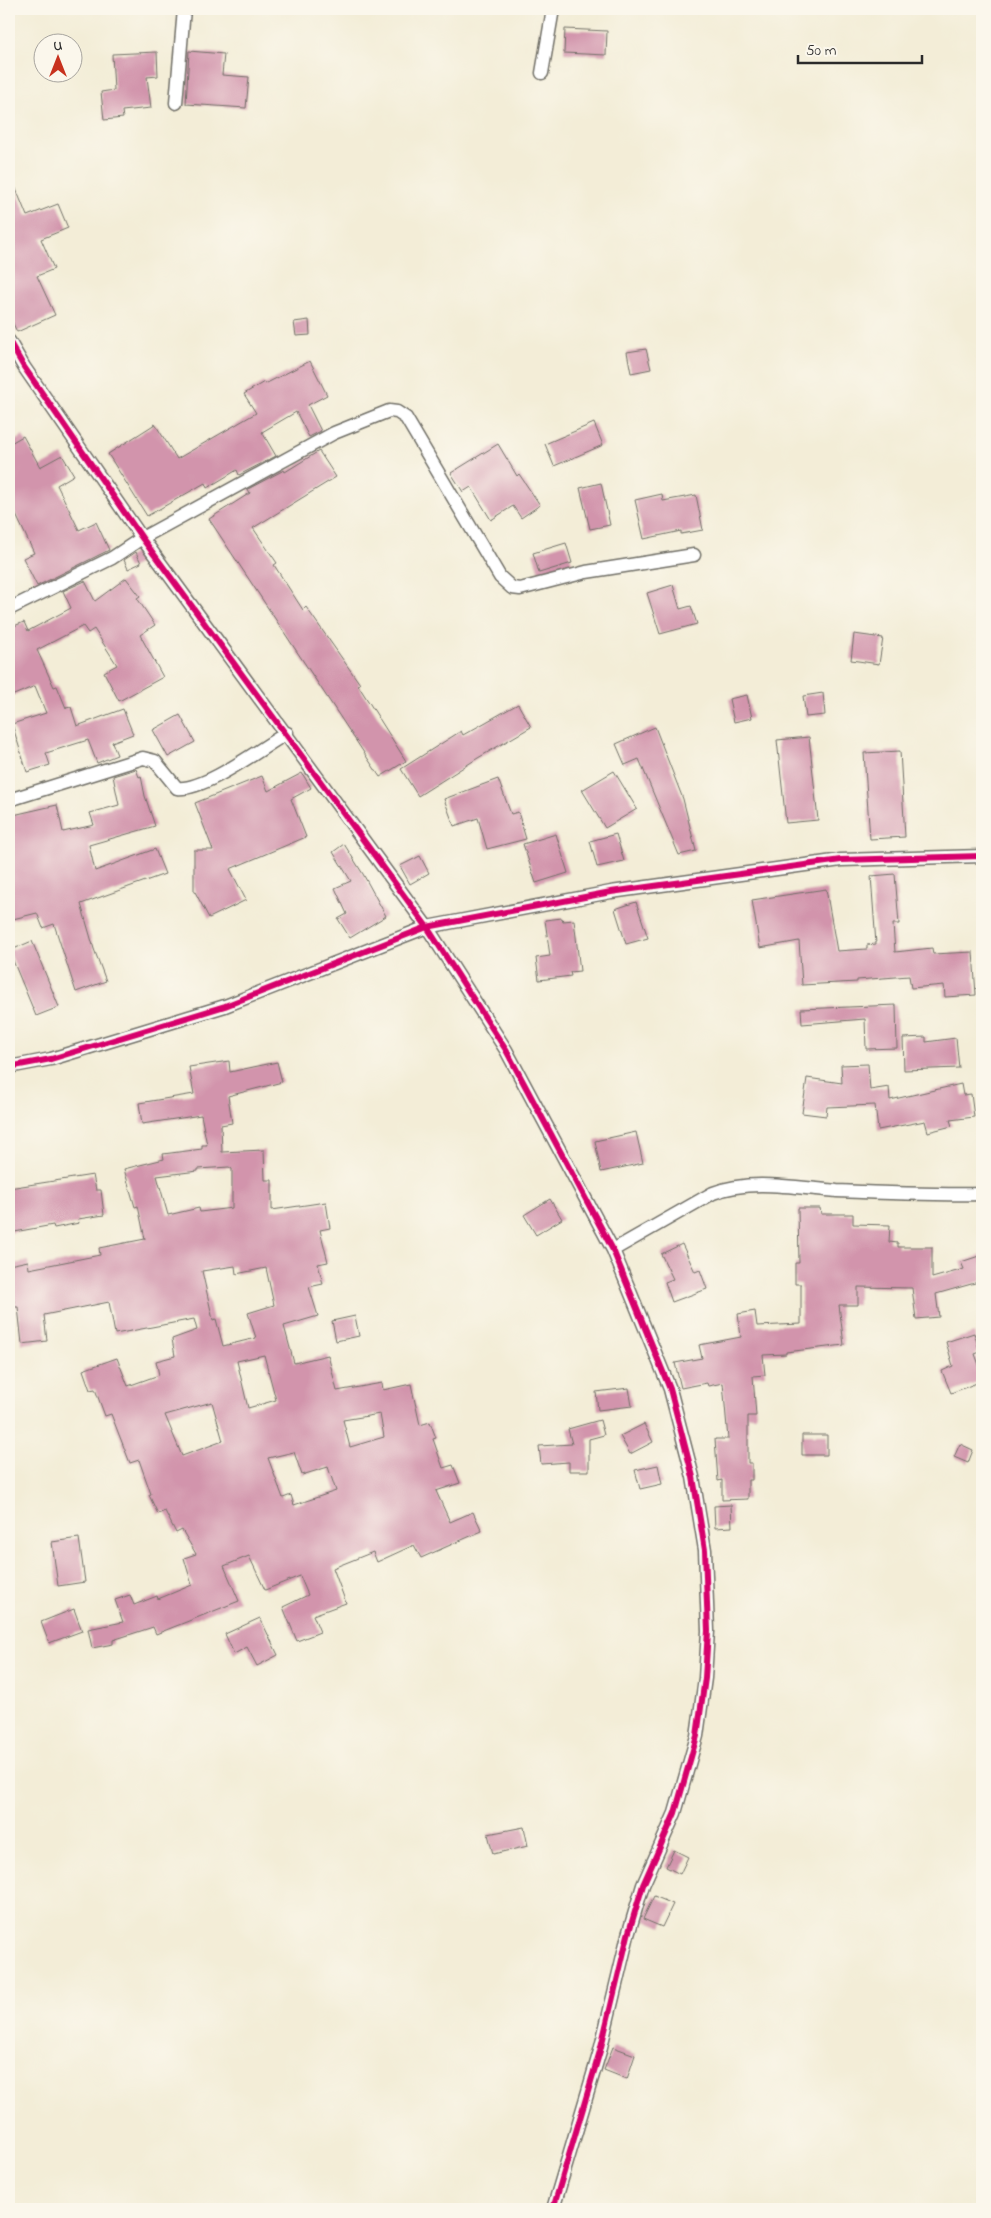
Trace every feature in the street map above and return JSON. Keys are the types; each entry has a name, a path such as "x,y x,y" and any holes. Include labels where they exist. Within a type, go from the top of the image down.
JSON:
{"street":[{"path":"176,103 184,9"},
{"path":"542,73 553,9"},
{"path":"9,341 24,368 142,538 287,733 427,927 506,1050 612,1250 670,1389 693,1477 705,1550 708,1630 705,1678 697,1736 675,1812 643,1885 628,1935 600,2051 553,2209"},
{"path":"9,609 112,558 142,538 334,433 389,411 397,412 406,418 500,577 512,588 520,589 586,572 694,556"},
{"path":"9,800 143,758 155,761 177,788 186,789 204,783 287,733"},
{"path":"9,1067 51,1059 225,1006 427,927 611,892 842,860 982,856"},
{"path":"612,1250 725,1188 766,1185 838,1191 982,1194"}],"building":[{"path":"565,29 607,31 606,55 564,53"},
{"path":"189,51 224,54 222,75 249,77 246,108 186,104"},
{"path":"157,52 158,76 147,77 151,108 122,111 123,118 104,120 101,92 114,90 112,54"},
{"path":"9,172 27,216 58,204 68,228 41,239 54,269 37,276 55,315 17,332 9,315"},
{"path":"309,320 310,335 296,336 294,322"},
{"path":"646,349 651,369 631,373 627,352"},
{"path":"310,361 327,395 308,405 321,431 309,437 296,412 262,432 276,456 239,475 237,470 207,488 205,483 147,516 108,454 155,424 177,459 256,413 244,394 264,382 265,384"},
{"path":"594,423 603,445 554,466 545,444"},
{"path":"23,436 40,467 62,455 74,475 57,485 79,530 96,522 109,550 37,586 23,558 34,553 9,500 9,444"},
{"path":"498,444 517,476 519,474 540,505 521,518 513,506 491,520 471,487 463,492 451,473"},
{"path":"319,451 336,477 253,528 277,563 274,565 303,610 306,607 360,684 358,685 406,761 380,777 209,519 250,493 248,489 284,470 285,472"},
{"path":"601,483 610,525 590,529 580,488"},
{"path":"662,494 663,501 696,495 703,530 681,534 681,531 644,539 635,500"},
{"path":"566,543 572,563 539,573 533,553"},
{"path":"136,552 141,563 128,569 124,560"},
{"path":"126,578 140,596 137,598 155,625 140,635 163,677 119,701 104,672 117,665 94,629 88,633 83,626 37,650 54,687 57,686 66,708 71,707 77,726 123,709 133,734 112,742 117,755 97,763 88,740 46,753 50,765 27,772 12,724 46,713 35,686 9,697 9,628 24,622 28,631 71,608 63,591 85,581 95,601"},
{"path":"673,585 680,609 691,606 697,624 660,634 647,593"},
{"path":"854,634 883,638 879,664 851,660"},
{"path":"823,693 825,715 806,717 803,696"},
{"path":"747,695 752,718 734,722 729,699"},
{"path":"518,704 531,727 418,796 401,769 461,731 463,735"},
{"path":"180,715 195,742 168,757 153,730"},
{"path":"655,727 683,799 696,851 679,855 639,759 625,765 616,744"},
{"path":"809,737 818,820 786,823 777,740"},
{"path":"900,751 905,837 870,839 864,753"},
{"path":"136,769 139,777 141,776 145,796 155,826 89,845 95,871 155,849 165,874 81,904 94,949 106,981 76,992 54,924 43,928 37,913 9,920 9,816 57,805 63,832 94,825 90,813 119,805 113,776"},
{"path":"614,771 637,809 605,828 582,790"},
{"path":"302,773 311,788 291,799 306,837 230,869 246,900 209,918 194,890 194,850 213,850 195,803 262,776 268,791"},
{"path":"498,779 511,814 518,812 526,839 487,849 478,818 454,826 444,799"},
{"path":"556,834 568,873 536,883 523,844"},
{"path":"616,834 624,861 597,867 590,841"},
{"path":"344,844 386,916 350,938 338,919 347,914 335,888 351,881 333,852"},
{"path":"420,856 429,873 410,884 400,866"},
{"path":"895,874 899,924 893,924 895,952 932,948 933,954 973,952 976,995 945,997 944,985 911,988 909,976 857,980 857,982 802,985 799,941 760,948 752,900 826,889 837,951 867,949 867,945 876,944 871,876"},
{"path":"636,902 648,938 626,944 615,909"},
{"path":"562,918 563,921 574,920 580,971 570,972 571,976 539,980 536,958 550,956 545,920"},
{"path":"32,941 59,1007 36,1016 9,951"},
{"path":"896,1005 897,1048 866,1049 865,1019 802,1024 801,1009"},
{"path":"926,1037 926,1042 956,1038 959,1068 904,1070 903,1038"},
{"path":"229,1061 230,1072 277,1062 282,1082 228,1096 232,1123 221,1125 222,1152 264,1150 265,1180 272,1180 272,1210 326,1202 330,1228 320,1230 328,1262 318,1264 323,1284 309,1287 318,1316 284,1326 294,1363 328,1355 337,1391 382,1383 383,1390 411,1384 420,1425 430,1422 436,1438 433,1439 443,1468 453,1465 460,1483 436,1491 450,1522 473,1512 482,1531 421,1558 414,1545 377,1562 373,1552 333,1568 346,1603 313,1615 320,1632 297,1641 283,1607 308,1595 300,1576 265,1590 249,1556 224,1566 239,1601 156,1634 153,1627 113,1640 113,1644 92,1648 88,1629 123,1622 115,1600 130,1595 134,1605 157,1596 158,1599 192,1585 184,1558 196,1554 182,1530 176,1533 165,1511 158,1514 149,1495 151,1494 139,1460 130,1463 111,1414 105,1416 95,1389 90,1390 83,1370 117,1358 128,1386 159,1375 156,1361 175,1356 172,1339 197,1330 194,1319 115,1334 109,1302 44,1315 47,1341 22,1344 18,1307 15,1307 9,1278 9,1265 28,1261 29,1269 100,1255 99,1248 145,1239 138,1206 135,1207 124,1169 164,1159 163,1154 202,1149 202,1145 207,1145 201,1115 142,1124 139,1103 194,1094 189,1067","holes":["229,1167 232,1169 232,1208 200,1212 199,1208 168,1215 157,1176 198,1171 198,1169","235,1266 236,1274 266,1268 274,1305 248,1313 256,1338 223,1346 216,1319 213,1320 202,1271","264,1355 276,1400 248,1408 237,1361","212,1402 223,1441 182,1456 165,1415","380,1414 384,1437 350,1447 343,1420","294,1452 302,1475 328,1467 336,1491 294,1505 291,1495 283,1498 268,1458"]},
{"path":"868,1064 870,1090 889,1087 890,1100 961,1084 963,1095 971,1094 974,1117 950,1120 952,1126 928,1132 925,1121 878,1130 875,1105 827,1107 826,1116 802,1113 807,1078 842,1083 841,1065"},
{"path":"636,1132 643,1163 601,1172 595,1141"},
{"path":"93,1175 96,1190 101,1190 104,1215 78,1219 79,1223 54,1228 53,1225 9,1233 9,1188"},
{"path":"550,1199 562,1219 536,1235 524,1215"},
{"path":"798,1208 820,1208 821,1214 853,1214 853,1224 890,1225 889,1242 898,1243 898,1247 932,1247 932,1278 964,1269 961,1262 982,1255 982,1281 936,1294 939,1317 916,1319 912,1288 858,1287 858,1305 839,1305 844,1345 786,1352 786,1354 763,1355 765,1375 753,1376 756,1416 748,1416 748,1463 752,1463 752,1480 748,1480 748,1499 722,1500 722,1480 718,1481 715,1439 728,1439 723,1383 708,1386 707,1383 681,1388 675,1363 702,1358 699,1345 741,1337 738,1314 755,1311 757,1326 801,1324 801,1284 795,1284 795,1263 799,1263"},
{"path":"682,1244 695,1272 700,1270 707,1289 672,1302 665,1282 673,1279 661,1254"},
{"path":"355,1316 359,1336 336,1341 332,1321"},
{"path":"974,1333 980,1352 975,1354 982,1373 982,1381 951,1393 942,1371 953,1366 946,1342"},
{"path":"629,1388 632,1406 598,1410 596,1392"},
{"path":"600,1420 604,1435 589,1439 589,1471 569,1471 569,1462 541,1464 539,1446 572,1444 568,1429"},
{"path":"644,1424 653,1442 630,1454 620,1436"},
{"path":"802,1435 827,1435 827,1455 802,1455"},
{"path":"960,1444 973,1450 968,1463 954,1457"},
{"path":"658,1465 662,1484 640,1489 635,1470"},
{"path":"731,1505 732,1527 715,1528 714,1506"},
{"path":"79,1538 85,1582 58,1586 52,1542"},
{"path":"74,1609 82,1631 49,1643 41,1622"},
{"path":"260,1618 278,1655 257,1666 247,1647 234,1654 225,1634"},
{"path":"524,1827 528,1846 493,1854 488,1834"},
{"path":"674,1850 688,1857 680,1874 666,1867"},
{"path":"654,1896 673,1904 662,1927 643,1919"},
{"path":"613,2047 635,2055 627,2079 604,2070"}],"cycle path":[{"path":"9,341 24,367 142,538 427,927 506,1050 613,1250 670,1389 693,1477 705,1550 708,1631 705,1678 697,1736 675,1813 643,1885 628,1935 600,2051 553,2209"},
{"path":"9,1067 51,1059 225,1006 427,927 611,892 841,860 982,856"}]}
